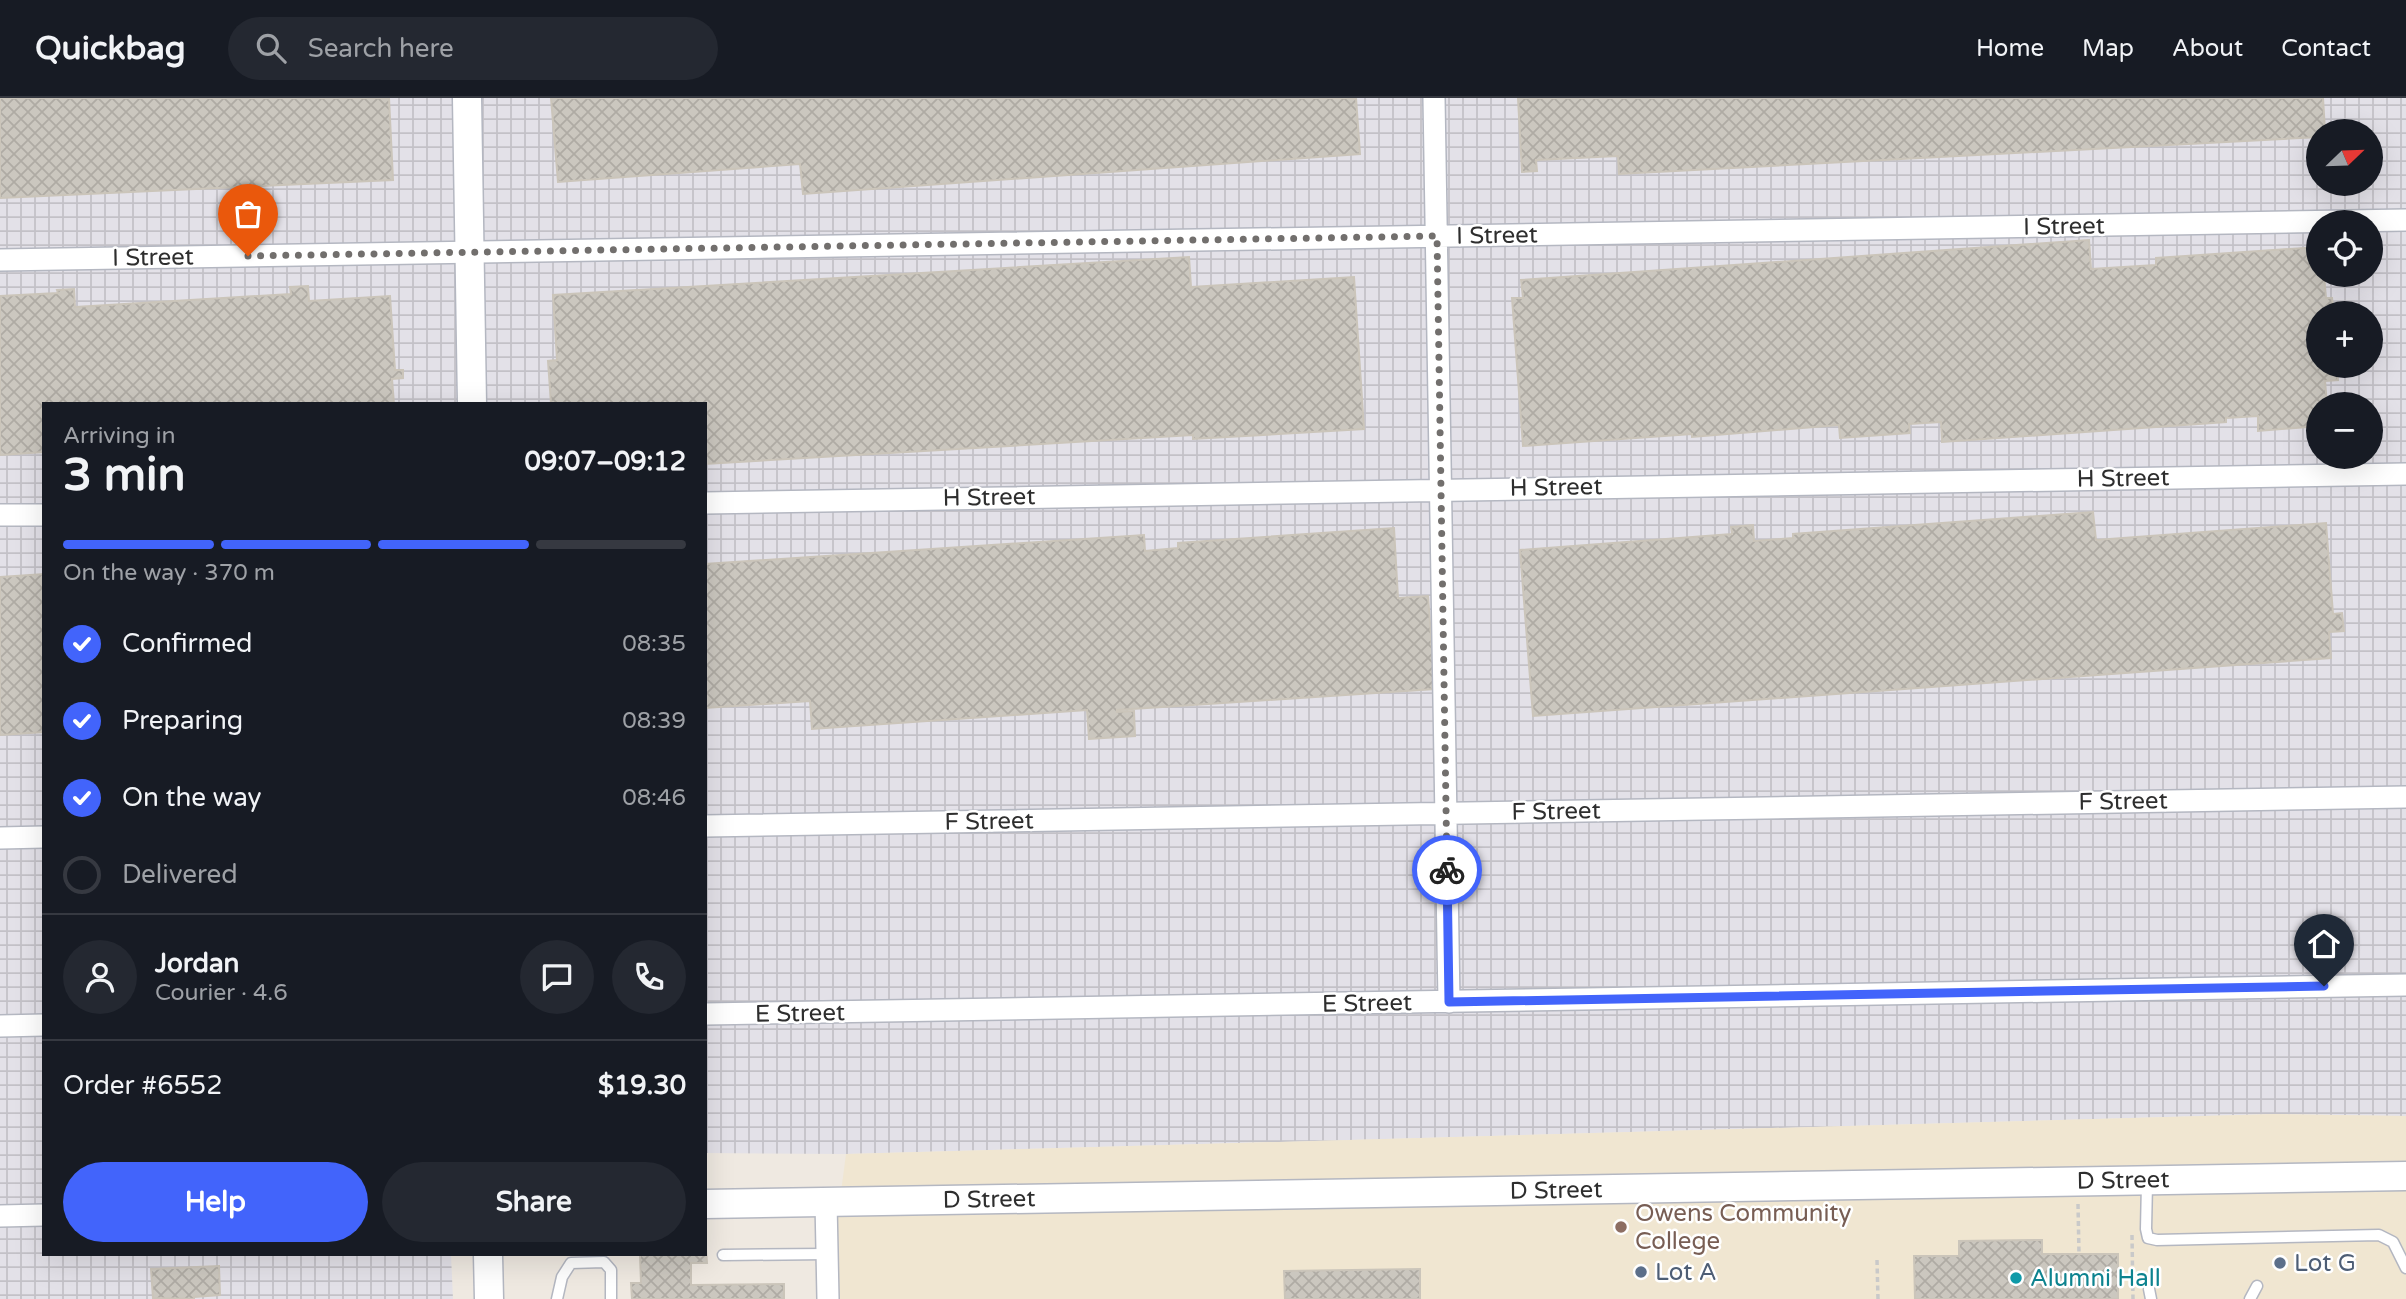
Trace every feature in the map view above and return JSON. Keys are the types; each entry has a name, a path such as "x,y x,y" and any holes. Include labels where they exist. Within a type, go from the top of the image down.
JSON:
{"street":[{"path":"467,98 472,402"},
{"path":"1434,98 1449,1002"},
{"name":"I Street","path":"0,260 2406,220"},
{"name":"H Street","path":"707,503 2406,474"},
{"path":"0,515 42,515"},
{"name":"F Street","path":"707,826 2406,797"},
{"path":"0,838 42,837"},
{"name":"E Street","path":"707,1014 2406,985"},
{"path":"0,1026 42,1025"},
{"name":"D Street","path":"707,1204 2406,1176"},
{"path":"826,1202 828,1299"},
{"path":"0,1216 42,1216"},
{"path":"488,1256 489,1299"}],"lane":[{"path":"2147,1180 2148,1238 2157,1240 2379,1235 2393,1242 2406,1268"},
{"path":"723,1255 827,1254"},
{"path":"557,1299 562,1277 571,1263 604,1262 611,1270 611,1299"},
{"path":"2250,1299 2257,1286"}],"path":[{"path":"2078,1181 2079,1254"},
{"path":"2132,1233 2133,1299"},
{"path":"1877,1260 1878,1299"}],"shaded area":[{"path":"0,98 2406,98 2406,1116 2275,1114 846,1154 707,1153 707,402 42,402 42,1256 451,1256 453,1299 0,1299"},
{"name":"Owens Community College","path":"2275,1114 2406,1116 2406,1299 827,1299 846,1154"}],"building":[{"path":"0,98 389,98 393,180 0,198"},
{"path":"551,98 1356,98 1360,154 803,194 800,164 558,182"},
{"path":"1518,98 2323,98 2324,119 2306,119 2306,138 1619,174 1618,156 1536,160 1537,171 1522,172"},
{"path":"2089,240 2091,269 2156,265 2156,258 2306,248 2306,287 2325,287 2326,298 2332,298 2332,301 2306,301 2306,378 2338,380 2325,381 2326,392 2306,392 2306,427 2258,431 2258,416 2226,418 2226,422 1942,442 1941,422 1909,424 1910,433 1840,438 1839,425 1692,437 1692,434 1523,446 1512,298 1523,298 1521,280"},
{"path":"1189,257 1191,287 1354,277 1364,429 1193,439 1193,435 707,464 707,402 551,402 548,361 557,360 553,295"},
{"path":"308,286 309,301 390,296 395,370 403,370 403,378 392,379 394,402 42,402 42,452 0,455 0,296 58,293 57,290 74,289 75,307 291,294 290,287"},
{"path":"2093,512 2096,540 2326,523 2333,614 2342,613 2344,631 2329,632 2331,658 1533,716 1520,550 1732,534 1731,527 1753,525 1754,541 1793,538 1793,534"},
{"path":"1394,528 1398,598 1428,596 1435,689 1117,710 1134,711 1135,736 1089,739 1087,710 812,729 810,701 707,708 707,564 1144,535 1145,551 1178,548 1178,543"},
{"path":"42,574 42,732 0,735 0,577"},
{"name":"Alumni Hall","path":"2042,1240 2042,1254 2118,1254 2118,1299 1915,1299 1914,1256 1959,1256 1959,1241"},
{"path":"640,1256 706,1256 707,1263 691,1263 691,1285 784,1284 784,1299 632,1299 631,1283 641,1283"},
{"path":"219,1266 220,1295 194,1299 153,1298 151,1269"},
{"path":"1420,1269 1420,1299 1285,1299 1284,1271"}],"way so far":[{"path":"248,256 1437,236 1447,870"}],"place":[{"name":"Owens Community College","path":"1621,1227"},
{"name":"Lot G","path":"2280,1263"},
{"name":"Lot A","path":"1641,1272"},
{"name":"Alumni Hall","path":"2016,1278"}],"route":[{"path":"1447,870 1449,1002 2324,986"}]}
